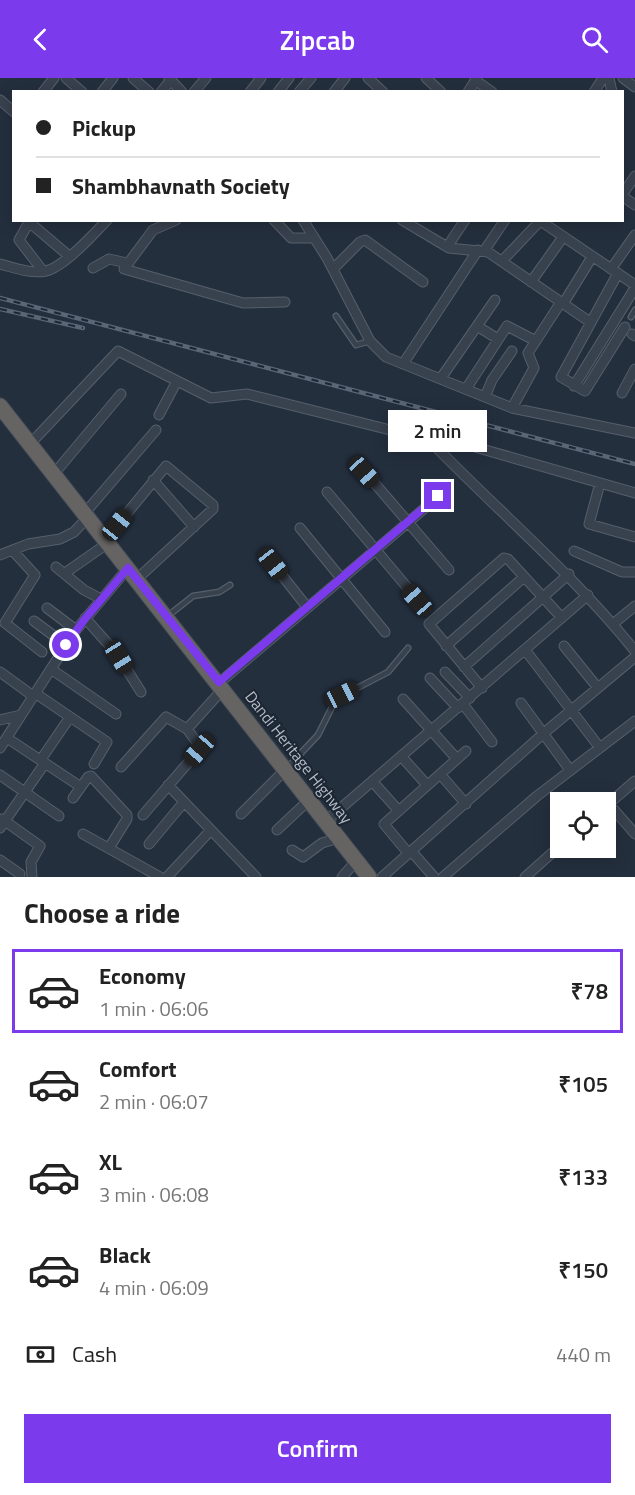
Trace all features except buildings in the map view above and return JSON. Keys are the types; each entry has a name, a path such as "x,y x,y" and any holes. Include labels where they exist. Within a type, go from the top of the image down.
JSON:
{"highway":[{"name":"Dandi Heritage Highway","path":"0,406 369,877"}],"street":[{"path":"45,90 54,78"},
{"path":"66,78 80,90"},
{"path":"104,90 113,78"},
{"path":"133,78 147,90"},
{"path":"196,90 206,78"},
{"path":"252,90 261,78"},
{"path":"280,90 289,78"},
{"path":"301,90 311,78"},
{"path":"335,90 345,78"},
{"path":"368,78 382,90"},
{"path":"426,78 439,90"},
{"path":"623,78 635,87"},
{"path":"476,79 490,90"},
{"path":"0,100 12,110"},
{"path":"624,192 635,176"},
{"path":"43,271 19,240 29,222 69,256"},
{"path":"93,222 100,228"},
{"path":"0,264 22,270 51,269 69,256 105,222"},
{"path":"171,222 153,230 127,263 124,269 126,271 243,303 285,303"},
{"path":"276,222 291,238 314,238"},
{"path":"304,222 333,269 370,341 386,357 512,408 635,433"},
{"path":"405,222 447,247 481,250 502,261 590,322"},
{"path":"447,247 464,222"},
{"path":"403,364 481,250 503,222"},
{"path":"502,261 538,222"},
{"path":"541,222 635,286 574,386"},
{"path":"553,230 559,222"},
{"path":"630,332 585,391 574,386 560,374 635,235"},
{"path":"531,282 563,237"},
{"path":"333,269 360,242 365,240 423,282"},
{"path":"512,408 534,368 527,355 592,257"},
{"path":"93,268 109,259 127,263"},
{"path":"441,378 495,300"},
{"path":"477,326 498,339"},
{"path":"466,388 509,326 536,341"},
{"path":"30,444 118,351 211,398 247,394 431,442 454,441 635,493"},
{"path":"485,397 494,377 512,351"},
{"path":"622,393 635,369"},
{"path":"159,415 177,381"},
{"path":"54,475 122,394"},
{"path":"0,555 28,544 60,539 74,532 156,430"},
{"path":"431,442 497,510 569,574 635,651"},
{"path":"0,748 76,630 101,599 194,527 213,509 213,505 170,466 164,468 107,542 66,573"},
{"path":"364,472 449,570"},
{"path":"153,480 194,527"},
{"path":"600,483 589,524 635,537"},
{"path":"327,492 417,600"},
{"path":"187,729 221,686 307,607 438,496"},
{"path":"300,528 340,580 385,632"},
{"path":"13,550 35,575 5,623 42,652"},
{"path":"574,551 622,572 635,572"},
{"path":"482,688 429,624 495,565 506,557 562,618"},
{"path":"273,564 307,607"},
{"path":"56,567 84,590 101,599"},
{"path":"464,667 569,574"},
{"path":"446,645 524,578"},
{"path":"326,821 526,651 588,595"},
{"path":"613,624 635,606"},
{"path":"47,608 76,630"},
{"path":"86,618 117,654 141,692"},
{"path":"34,621 66,645"},
{"path":"564,646 598,688"},
{"path":"526,651 600,748"},
{"path":"382,877 544,733 635,657"},
{"path":"51,669 116,714"},
{"path":"0,672 107,742 94,764"},
{"path":"445,672 492,742"},
{"path":"430,678 464,703"},
{"path":"403,699 433,729 457,759"},
{"path":"521,703 570,770"},
{"path":"0,720 21,715"},
{"path":"45,763 42,758 70,717"},
{"path":"122,767 166,717 187,729 199,745 199,750 142,815"},
{"path":"443,877 570,770 635,721"},
{"path":"7,738 81,787"},
{"path":"434,877 384,824 466,752"},
{"path":"401,756 427,785"},
{"path":"32,877 31,862 40,846 2,822 45,763"},
{"path":"241,814 285,770"},
{"path":"440,774 466,804"},
{"path":"0,775 58,816"},
{"path":"73,798 92,776 128,817 109,848"},
{"path":"372,781 399,811"},
{"path":"616,797 635,781"},
{"path":"168,785 256,877"},
{"path":"278,830 309,800"},
{"path":"149,844 184,802"},
{"path":"616,814 635,834"},
{"path":"83,834 163,877 211,830"},
{"path":"292,850 303,857 322,843 339,838"},
{"path":"525,877 550,855"},
{"path":"0,860 20,874"},
{"path":"342,877 356,861"}],"lane":[{"path":"631,317 635,310"},
{"path":"336,316 356,345 370,341"},
{"path":"167,617 193,596 219,592 230,585"},
{"path":"285,770 318,735 336,699 388,672 408,648"}],"railway":[{"path":"0,298 635,464"},
{"path":"0,309 83,328"}],"route":[{"path":"66,645 128,568 219,682 438,496"}]}
